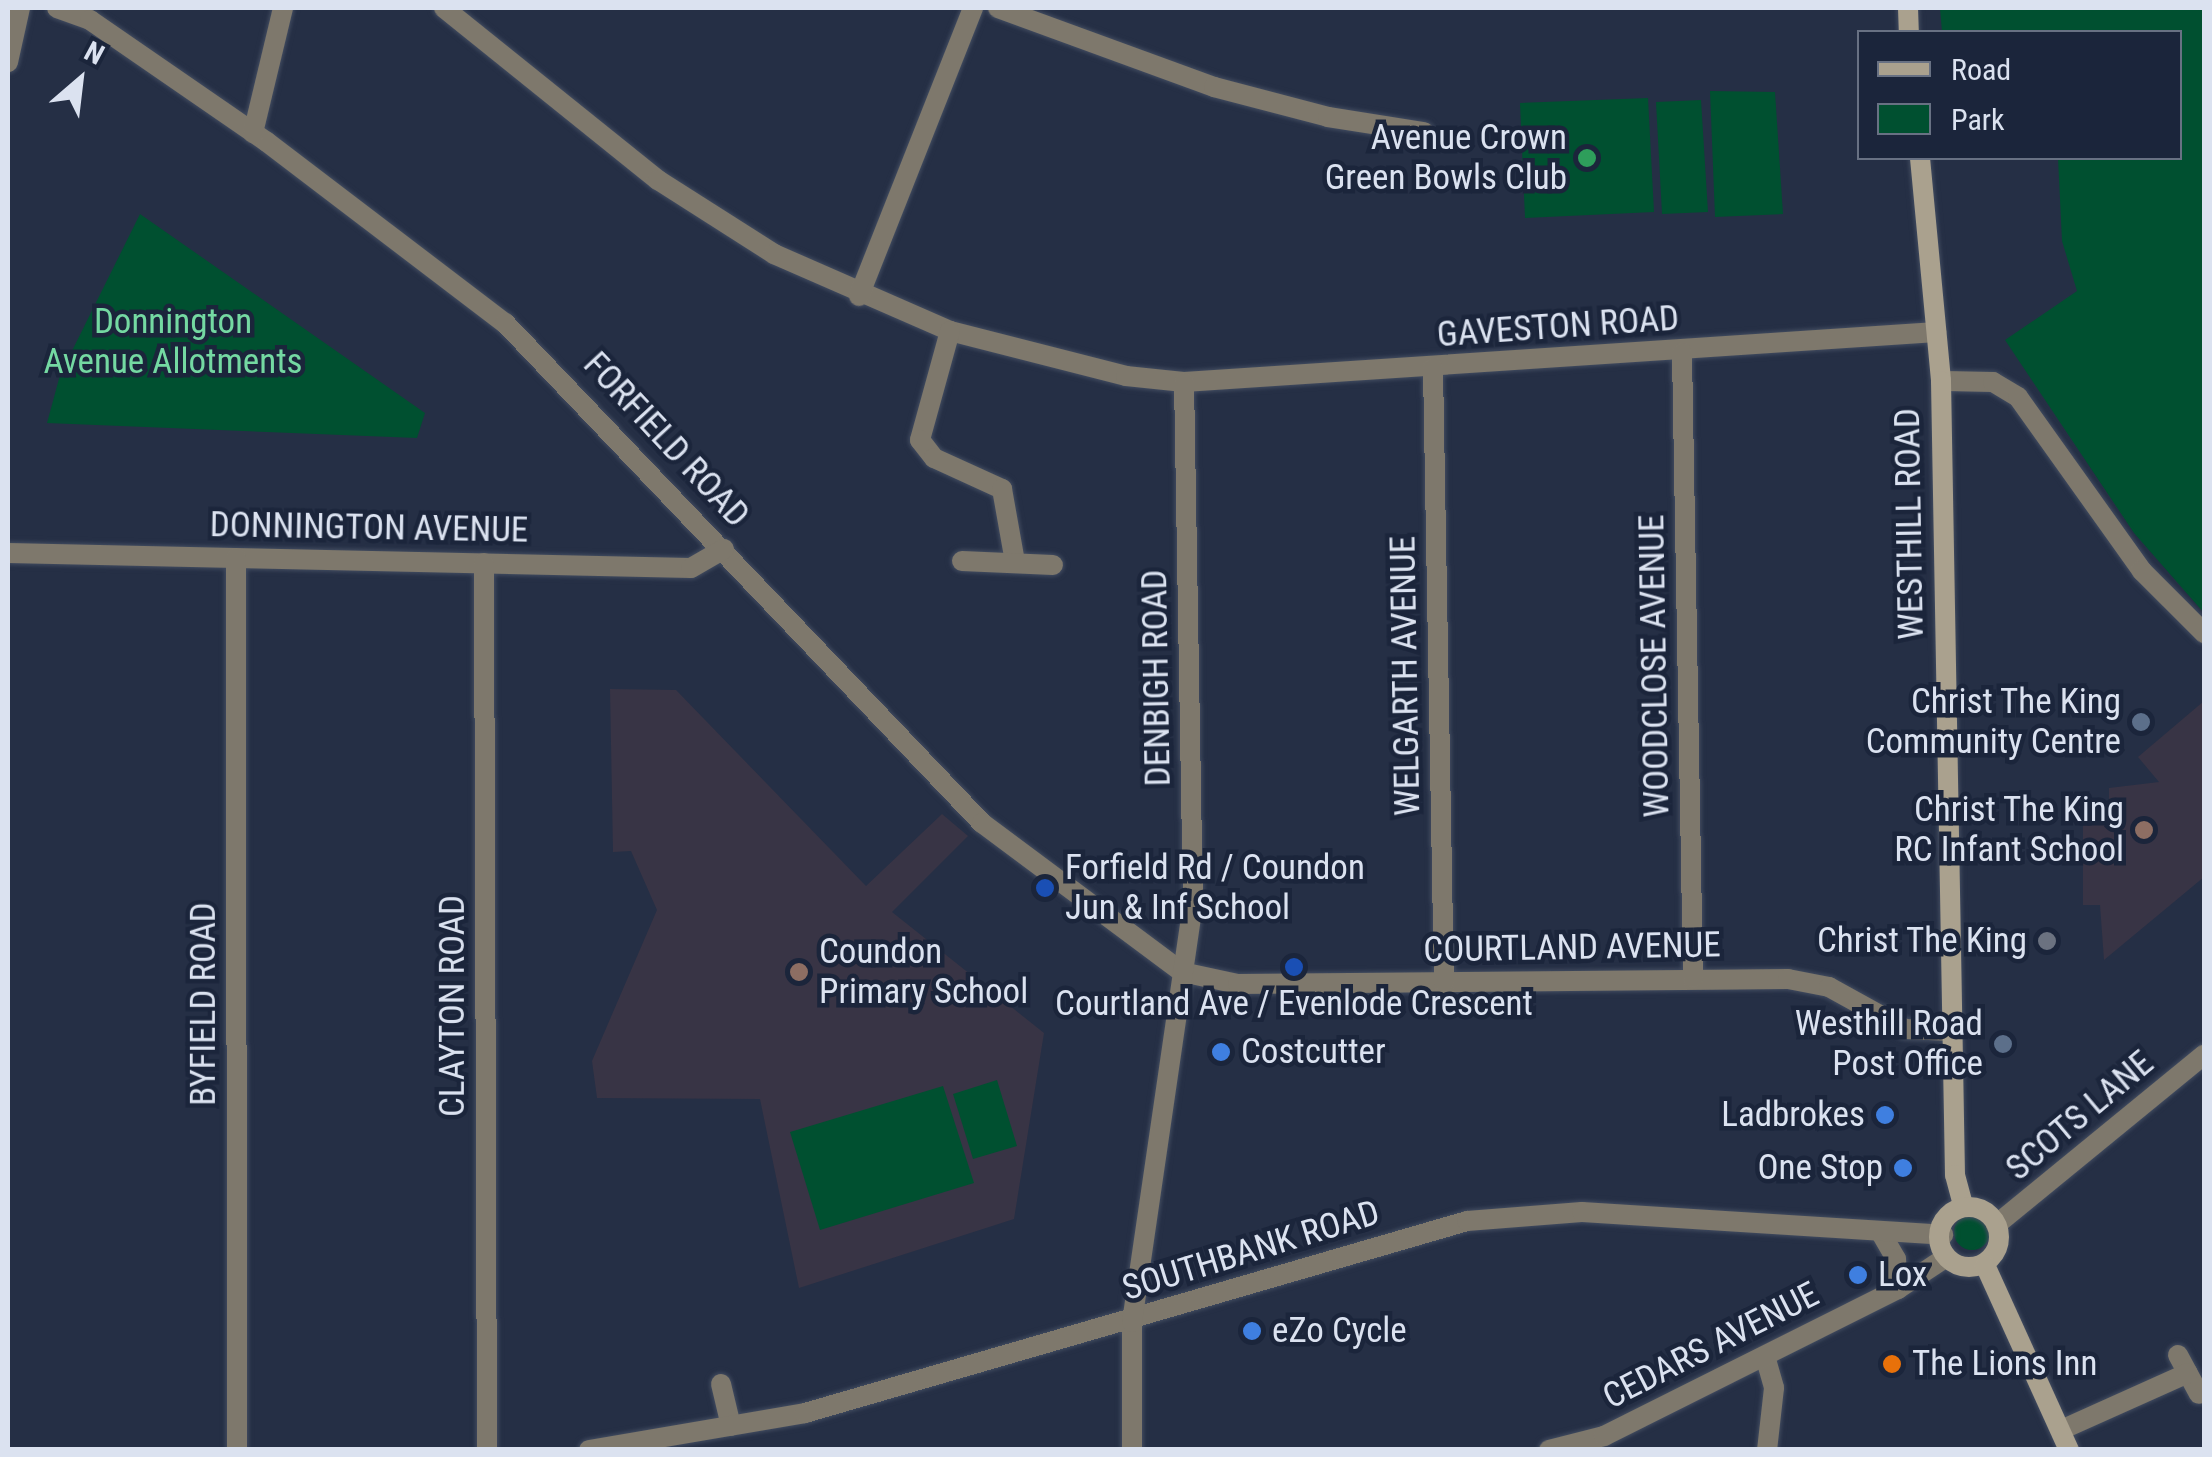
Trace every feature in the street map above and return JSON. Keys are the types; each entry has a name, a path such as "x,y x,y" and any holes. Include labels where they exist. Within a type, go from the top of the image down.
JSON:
{"street":[{"path":"8,62 20,8"},
{"name":"FORFIELD ROAD","path":"57,8 90,20 253,134 399,237 505,323 982,824 1182,972"},
{"path":"253,134 283,8"},
{"name":"GAVESTON ROAD","path":"444,8 658,180 774,254 859,296 950,331 1126,376 1184,382 1682,352 1936,332"},
{"path":"859,296 973,8"},
{"path":"998,8 1214,87 1328,118 1424,132"},
{"name":"WESTHILL ROAD","path":"1920,160 1941,381 1955,1175 1962,1205"},
{"path":"950,331 920,440 934,458 1002,489 1015,562"},
{"name":"WOODCLOSE AVENUE","path":"1682,352 1693,978"},
{"name":"WELGARTH AVENUE","path":"1433,368 1444,982"},
{"path":"1941,381 1993,382 2018,397 2142,571 2204,632"},
{"name":"DENBIGH ROAD","path":"1132,1450 1132,1322 1193,906 1184,382"},
{"name":"DONNINGTON AVENUE","path":"8,553 690,568 724,549"},
{"name":"BYFIELD ROAD","path":"236,558 238,1450"},
{"path":"962,561 1053,565"},
{"name":"CLAYTON ROAD","path":"484,563 488,1450"},
{"name":"COURTLAND AVENUE","path":"1182,972 1238,984 1693,978 1809,982 1906,1029 1952,1032"},
{"name":"SCOTS LANE","path":"1996,1226 2202,1064"},
{"path":"1985,1265 1964,1270 1946,1258 1943,1235 1951,1211 1962,1205 1985,1206 1996,1226 1985,1265 2065,1440 2183,1364 2199,1394"},
{"name":"SOUTHBANK ROAD","path":"589,1450 806,1414 1132,1322 1426,1230 1521,1214 1943,1235"},
{"path":"1882,1233 1896,1258 1898,1289"},
{"name":"CEDARS AVENUE","path":"1550,1450 1604,1436 1898,1289 1946,1258"},
{"path":"1765,1356 1774,1388 1767,1450"},
{"path":"722,1384 731,1426"}],"shaded area":[{"name":"Coundon Primary School","path":"610,689 676,690 866,886 942,814 968,836 892,912 1044,1033 1014,1219 799,1288 760,1099 597,1098 592,1061 657,910 631,851 613,852"},
{"name":"Christ The King RC Infant School","path":"2204,701 2204,877 2104,960 2100,905 2083,905 2083,816 2109,815 2109,788 2159,782 2138,757"}],"green space":[{"path":"1940,8 2204,8 2204,613 2134,533 2005,340 2077,291 2062,241 2058,160 2182,160 2182,30 1942,30"},
{"path":"1710,91 1775,92 1783,214 1715,217"},
{"name":"Avenue Crown Green Bowls Club","path":"1648,98 1654,212 1525,218 1520,103"},
{"path":"1701,100 1708,212 1662,214 1656,102"},
{"name":"Donnington Avenue Allotments","path":"140,214 425,413 417,438 47,423 60,375"},
{"path":"997,1080 1017,1146 973,1159 953,1094"},
{"path":"943,1086 974,1183 820,1230 790,1132"},
{"path":"1972,1214 1985,1219 1990,1232 1985,1245 1972,1250 1959,1245 1954,1232 1959,1219"}],"place":[{"name":"Avenue Crown Green Bowls Club","path":"1587,158"},
{"name":"Christ The King Community Centre","path":"2141,722"},
{"name":"Christ The King RC Infant School","path":"2144,830"},
{"name":"Forfield Rd / Coundon Jun & Inf School","path":"1045,888"},
{"name":"Christ The King","path":"2047,941"},
{"name":"Courtland Ave / Evenlode Crescent","path":"1294,967"},
{"name":"Coundon Primary School","path":"799,972"},
{"name":"Westhill Road Post Office","path":"2003,1044"},
{"name":"Costcutter","path":"1221,1052"},
{"name":"Ladbrokes","path":"1885,1115"},
{"name":"One Stop","path":"1903,1168"},
{"name":"Lox","path":"1858,1275"},
{"name":"eZo Cycle","path":"1252,1331"},
{"name":"The Lions Inn","path":"1892,1364"}]}
